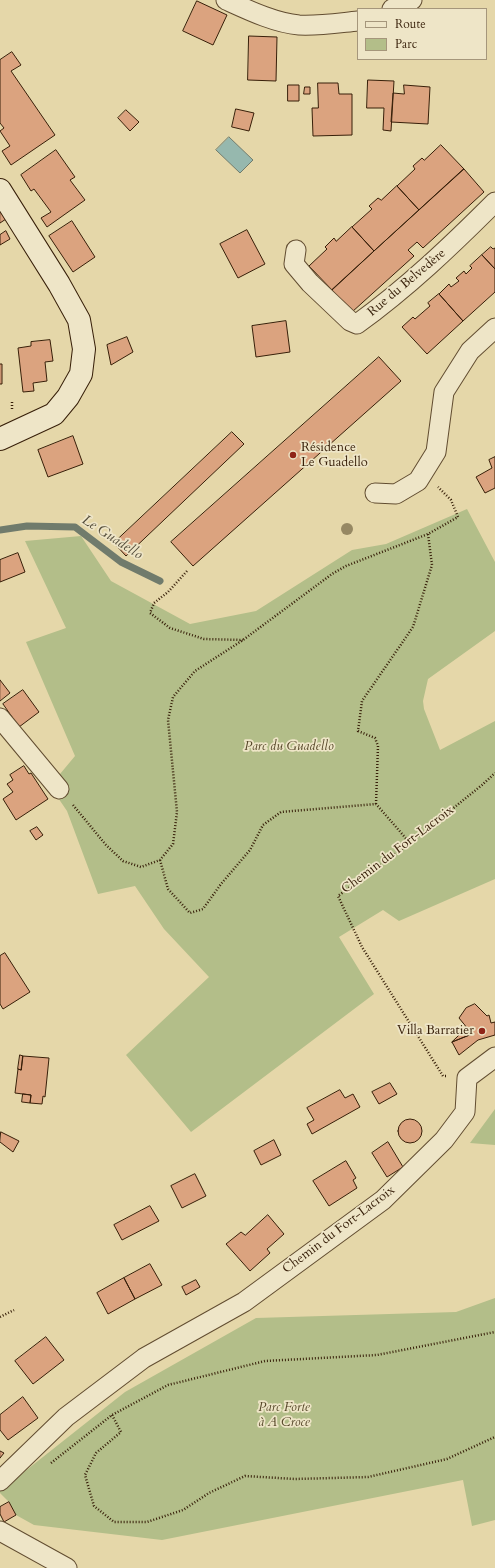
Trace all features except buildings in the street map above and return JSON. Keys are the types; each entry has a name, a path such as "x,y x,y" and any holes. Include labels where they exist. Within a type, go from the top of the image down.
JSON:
{"main road":[{"path":"0,190 59,284 79,320 84,349 81,374 68,397 54,414 0,439"}],"street":[{"path":"226,0 266,17 298,25 326,25 357,21"},
{"path":"394,8 412,0"},
{"name":"Rue du Belvedère","path":"296,250 294,264 310,283 350,321 358,324 456,242 495,202"},
{"path":"375,493 396,494 418,481 436,452 444,392 470,351 495,328"},
{"path":"0,718 59,789"},
{"path":"467,1078 495,1057"},
{"name":"Chemin du Fort-Lacroix","path":"0,1481 66,1417 144,1358 244,1302 383,1200 444,1140 466,1112 467,1078"},
{"path":"0,1531 67,1568"}],"path":[{"path":"59,789 106,845 123,861 140,867 160,860 173,844 177,812 168,720 173,697 195,671 243,640 332,574 346,566 428,534 458,517 451,500 436,485"},
{"path":"410,843 376,804 378,746 375,738 358,731 362,701 413,626 432,564 428,534"},
{"path":"187,571 168,592 154,603 150,613 170,628 204,639 243,640"},
{"name":"Chemin du Fort-Lacroix","path":"467,1078 443,1076 362,947 338,896 410,843 495,773"},
{"path":"160,860 168,889 190,913 203,909 221,884 250,850 263,825 281,812 376,804"},
{"path":"0,1316 14,1310"},
{"path":"45,1468 112,1415 168,1385 265,1361 377,1355 495,1332"},
{"path":"112,1415 121,1432 96,1453 85,1474 94,1506 114,1522 147,1522 183,1510 209,1493 245,1476 295,1479 368,1477 447,1459 495,1436"}],"green space":[{"name":"Parc du Guadello","path":"467,509 495,562 495,631 428,679 423,701 424,709 440,750 495,721 495,879 399,921 383,910 339,937 374,994 191,1132 126,1055 209,977 164,929 135,886 98,894 67,811 50,786 75,756 26,642 66,628 25,541 81,536 111,581 190,624 256,611 352,550 386,544"},
{"path":"495,1109 495,1145 470,1143"},
{"name":"Parc Forte à A Croce","path":"495,1298 495,1520 472,1526 463,1480 162,1540 34,1525 16,1515 9,1502 0,1493 0,1491 125,1392 256,1318 456,1312"}],"water":[{"path":"229,137 253,160 240,173 216,150"}],"waterway":[{"name":"Le Guadello","path":"0,530 27,526 75,527 121,562 160,581"}],"place":[{"name":"Résidence Le Guadello","path":"293,455"},
{"name":"Villa Barratier","path":"482,1031"}]}
